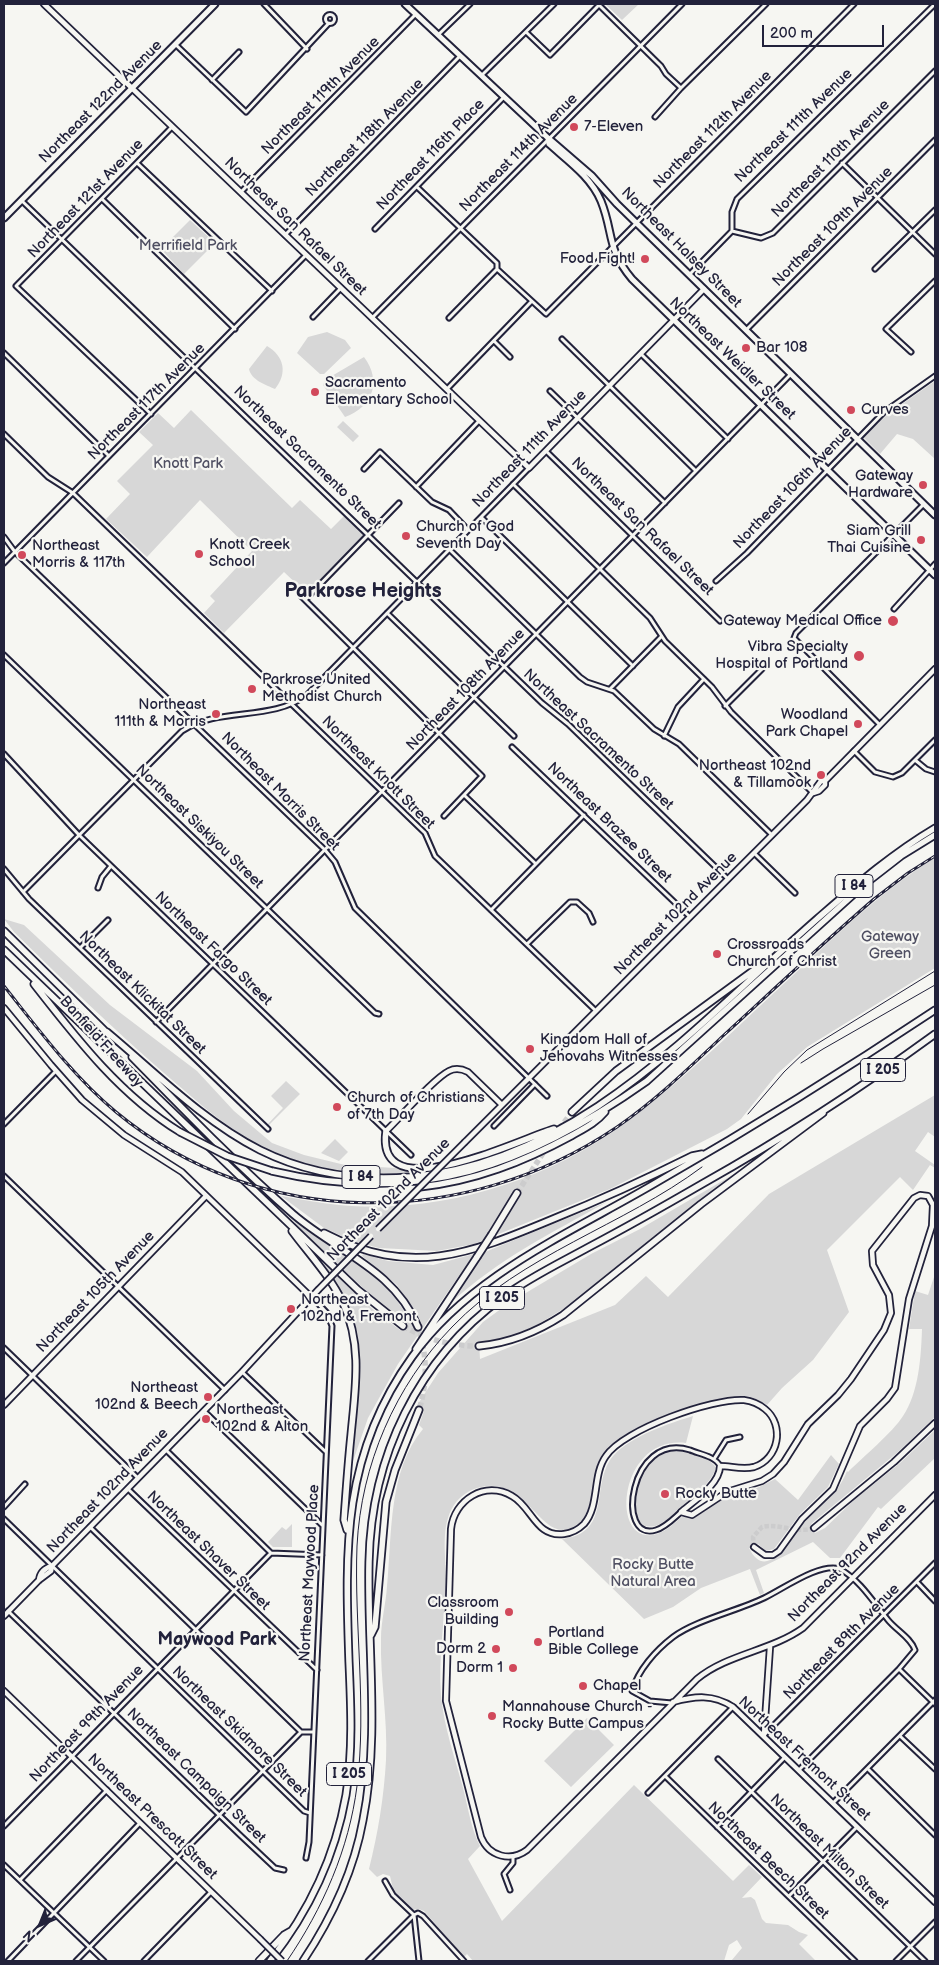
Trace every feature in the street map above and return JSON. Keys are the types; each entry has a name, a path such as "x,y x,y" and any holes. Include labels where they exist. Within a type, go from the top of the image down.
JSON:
{"highway":[{"name":"Banfield Freeway","path":"107,1032 213,1121 234,1136 286,1161 337,1174 394,1178 446,1172 516,1150 566,1126 610,1099 716,1012 780,951 874,869 935,828"},
{"name":"Banfield Freeway","path":"26,973 112,1078 143,1106 180,1132 227,1156 272,1170 337,1182 383,1184 429,1180 483,1169 515,1158 608,1109 647,1081 682,1051 871,879 935,835"},
{"name":"I 84","path":"4,931 107,1032"},
{"name":"I 84","path":"4,950 26,973"},
{"path":"572,1112 616,1071 780,951"},
{"path":"26,973 66,1009 366,1298 402,1326"},
{"name":"I 205","path":"270,1961 293,1930 315,1891 328,1861 346,1796 351,1739 348,1534 356,1481 370,1432 387,1396 414,1352 457,1307 508,1268 821,1084 935,1010"},
{"path":"107,1032 281,1203 306,1224 387,1280 408,1306 418,1326"},
{"name":"I 205","path":"303,1961 324,1926 340,1892 363,1821 371,1747 370,1538 381,1471 389,1447 408,1405 444,1352 482,1313 522,1284 707,1181 831,1106 935,1034"},
{"path":"479,1346 519,1338 545,1326 563,1314 707,1199 816,1121 831,1106"},
{"path":"420,1187 453,1182 494,1171 548,1148 600,1118 608,1109"},
{"path":"386,1131 385,1146 389,1158 402,1167 418,1168 470,1160 566,1126"},
{"path":"306,1224 347,1244 382,1254 422,1258 457,1254 511,1236 619,1192 692,1156 705,1153"},
{"path":"414,1352 419,1341 477,1257 517,1193"},
{"path":"282,1217 334,1287 347,1312 354,1338 356,1380 344,1520 348,1534"},
{"path":"370,1635 375,1627 382,1531 388,1491 420,1410"},
{"path":"259,1961 284,1935 293,1930"}],"main road":[{"name":"Northeast 122nd Avenue","path":"4,218 215,4"},
{"name":"Northeast Halsey Street","path":"405,4 548,138 586,170 636,222 935,515"},
{"name":"Northeast Weidler Street","path":"548,138 549,144 586,178 597,193 603,208 611,247 626,272 935,575"}],"street":[{"name":"Northeast San Rafael Street","path":"44,4 529,468"},
{"path":"264,4 307,49"},
{"path":"438,35 470,4"},
{"path":"481,75 554,4"},
{"path":"526,32 550,55 599,4 681,88"},
{"name":"Northeast 114th Avenue","path":"372,318 682,4"},
{"path":"655,117 681,88 766,4"},
{"name":"Northeast 112th Avenue","path":"531,302 546,314 636,222 737,124 854,4"},
{"name":"Northeast 111th Avenue","path":"732,231 732,212 738,199 935,4"},
{"name":"Northeast 119th Avenue","path":"241,193 416,14"},
{"path":"175,44 246,112 307,49 329,23"},
{"path":"212,80 239,52"},
{"name":"Northeast 118th Avenue","path":"285,235 460,56"},
{"name":"Northeast 110th Avenue","path":"732,231 753,238 768,236 935,71"},
{"name":"Northeast 116th Place","path":"375,229 504,97"},
{"name":"Northeast 121st Avenue","path":"151,414 16,286 172,127"},
{"name":"Northeast 109th Avenue","path":"746,330 935,140"},
{"path":"137,163 272,291"},
{"path":"842,163 935,254"},
{"path":"417,187 497,263 497,269 449,318"},
{"path":"102,199 235,329"},
{"name":"Northeast Sacramento Street","path":"21,200 505,667 728,879"},
{"path":"876,269 935,210"},
{"path":"690,274 732,231"},
{"name":"Northeast 117th Avenue","path":"4,563 306,255"},
{"path":"447,389 531,302 497,269"},
{"path":"910,352 886,329 935,280"},
{"path":"313,317 341,288"},
{"name":"Northeast 111th Avenue","path":"194,723 212,718 272,710 291,704 311,691 704,289"},
{"path":"562,340 696,471"},
{"path":"494,341 510,357"},
{"path":"4,353 109,456"},
{"path":"641,354 728,439"},
{"name":"Northeast 108th Avenue","path":"156,1022 791,374"},
{"name":"Northeast 106th Avenue","path":"716,581 741,558 884,412 935,376"},
{"path":"550,391 665,503"},
{"path":"416,487 480,420"},
{"name":"Northeast Knott Street","path":"4,434 48,477 73,493 425,833 435,856 596,1011"},
{"name":"Northeast San Rafael Street","path":"546,451 720,621"},
{"path":"364,469 380,452 432,502 449,510 468,530"},
{"path":"513,484 650,618 662,637 704,679 725,706 813,792"},
{"path":"305,600 399,503"},
{"path":"880,724 794,638 796,633 924,504"},
{"path":"481,517 633,666"},
{"name":"Northeast Morris Street","path":"4,537 15,552 325,850 335,862 355,908 547,1096"},
{"path":"449,549 583,680 610,689 664,736 680,746 772,835"},
{"path":"894,609 935,564"},
{"path":"299,594 441,732 482,776 444,816"},
{"path":"387,613 514,736"},
{"path":"610,689 662,637"},
{"name":"Northeast Siskiyou Street","path":"4,655 378,1014"},
{"path":"725,706 762,669"},
{"name":"Northeast 102nd Avenue","path":"4,1616 39,1580 51,1571 52,1566 225,1390 311,1297 691,917 813,792 820,791 825,785 825,781 935,669"},
{"path":"664,736 678,707 704,679"},
{"path":"23,892 173,738 194,723"},
{"path":"854,751 875,772 888,777 898,776 935,740"},
{"name":"Northeast Brazee Street","path":"512,747 691,917"},
{"name":"Northeast Fargo Street","path":"4,754 79,835 411,1154"},
{"path":"915,760 922,766 935,772"},
{"path":"464,795 536,864"},
{"path":"491,910 584,815"},
{"path":"754,853 795,893"},
{"path":"98,888 102,877 111,866"},
{"name":"Northeast Klickitat Street","path":"4,869 23,892 268,1129"},
{"path":"527,944 572,901 577,902 589,913 593,922"},
{"path":"80,948 108,920"},
{"path":"4,1008 56,1071 105,1120 132,1141 179,1170 311,1297"},
{"path":"386,1131 449,1070 457,1069 471,1074 502,1105"},
{"path":"4,1124 56,1071"},
{"path":"494,1126 535,1084"},
{"path":"4,1176 225,1390"},
{"path":"681,1512 692,1515 727,1492 762,1482 773,1474 784,1462 808,1424 851,1380 884,1330 891,1313 888,1295 871,1261 872,1252 914,1198 920,1194 928,1196 933,1204 932,1226 911,1292 895,1388 887,1399 860,1426 834,1489 802,1520 779,1551 773,1555 765,1556 754,1547"},
{"name":"Northeast 105th Avenue","path":"4,1405 206,1196"},
{"name":"Northeast Maywood Place","path":"306,1858 317,1670 332,1326 330,1317 311,1297"},
{"name":"Northeast Shaver Street","path":"4,1348 138,1478"},
{"path":"242,1372 326,1452"},
{"path":"510,1890 504,1876 513,1863 513,1857 496,1854 487,1848 482,1840 447,1707 451,1578 450,1529 454,1514 462,1503 472,1496 484,1491 496,1491 517,1499 542,1529 555,1534 569,1533 580,1527 589,1517 604,1460 621,1442 658,1422 700,1408 739,1400 752,1401 764,1408 773,1418 777,1431 776,1442 769,1456 759,1464 748,1468 720,1466 714,1459 686,1449 673,1448 656,1454 643,1466 638,1479 632,1509 637,1525 647,1531 657,1530 688,1506 716,1478 720,1466"},
{"path":"204,1411 323,1525"},
{"path":"814,1528 894,1462 935,1424"},
{"path":"714,1459 726,1440 740,1436"},
{"path":"166,1450 271,1553 322,1555"},
{"path":"4,1506 25,1484"},
{"name":"Northeast Shaver Street","path":"128,1489 317,1670"},
{"name":"Northeast 92nd Avenue","path":"513,1857 525,1852 672,1703 706,1672 770,1646 803,1628 935,1495"},
{"path":"688,1506 690,1510 699,1509"},
{"name":"Northeast Skidmore Street","path":"4,1520 304,1811 310,1813"},
{"path":"90,1527 301,1732 313,1732"},
{"name":"Northeast 99th Avenue","path":"4,1826 271,1553"},
{"name":"Northeast 89th Avenue","path":"764,1735 935,1564"},
{"name":"Northeast Fremont Street","path":"852,1579 840,1568 823,1568 761,1599 676,1635 648,1663 637,1677 632,1691 650,1701 672,1703 703,1696 716,1698 733,1707 935,1902"},
{"path":"799,1770 913,1654 914,1648 852,1579"},
{"path":"916,1582 935,1601"},
{"name":"Northeast Campaign Street","path":"8,1611 275,1868 284,1870"},
{"path":"764,1735 770,1646"},
{"path":"834,1803 935,1702 899,1669"},
{"name":"Northeast Prescott Street","path":"4,1691 282,1961"},
{"path":"648,1793 733,1707"},
{"path":"76,1961 301,1732"},
{"path":"900,1736 935,1770"},
{"path":"718,1826 786,1757"},
{"name":"Northeast Milton Street","path":"718,1759 925,1961"},
{"path":"868,1769 935,1835"},
{"name":"Northeast Beech Street","path":"665,1776 856,1961"},
{"path":"20,1880 107,1790"},
{"path":"8,1961 141,1823"},
{"path":"789,1896 858,1827"},
{"path":"4,1865 104,1961"},
{"path":"385,1881 393,1894 414,1915 419,1961"},
{"path":"144,1961 211,1892"},
{"path":"368,1961 418,1913 424,1916 464,1961"},
{"path":"896,1961 935,1922"}],"green space":[{"path":"605,4 639,4 622,20"},
{"name":"Merrifield Park","path":"190,220 215,243 184,274 161,249"},
{"path":"327,332 345,340 351,348 324,374 320,374 297,353 308,337"},
{"path":"267,346 277,355 282,365 282,377 275,389 256,379 249,369"},
{"path":"364,357 373,375 372,392 362,407 355,413 345,417 323,385 325,380"},
{"path":"935,381 935,459 913,439 897,434 880,454 863,437 888,414"},
{"name":"Knott Park","path":"191,410 292,508 300,500 331,529 344,516 364,535 307,594 284,572 224,633 204,613 215,601 210,596 252,551 200,500 147,557 106,519 130,494 117,481 153,445 139,432 158,413 174,428"},
{"path":"343,421 359,436 353,442 337,427"},
{"name":"Gateway Green","path":"935,858 935,968 807,1047 777,1074 741,1119 727,1129 610,1189 474,1244 437,1251 379,1248 353,1241 324,1228 281,1196 339,1205 376,1207 414,1204 451,1199 488,1190 524,1178 559,1163 593,1145 648,1106 716,1047 867,908 917,869"},
{"path":"4,919 24,925 110,1005 197,1071 234,1111 272,1143 304,1155 345,1165 428,1170 424,1173 385,1174 327,1168 308,1164 271,1151 242,1135 189,1095 145,1056 51,968 14,932"},
{"path":"286,1081 300,1094 268,1126 283,1108 271,1096"},
{"path":"935,1095 935,1137 928,1132 915,1151 935,1165 935,1168 930,1165 913,1190 900,1177 827,1250 849,1312 813,1360 782,1388 767,1405 749,1397 727,1398 688,1407 666,1415 627,1434 612,1444 602,1455 598,1463 589,1508 580,1522 567,1529 556,1529 512,1492 498,1486 477,1488 462,1496 450,1513 445,1532 446,1579 440,1667 442,1708 472,1825 480,1846 468,1859 502,1921 634,1785 733,1881 749,1865 762,1877 742,1898 751,1897 755,1900 762,1919 766,1923 788,1925 808,1935 799,1944 816,1961 731,1961 742,1948 737,1940 729,1945 724,1961 473,1961 467,1954 464,1957 424,1911 419,1909 411,1910 394,1893 390,1876 383,1874 377,1877 369,1869 380,1815 386,1760 381,1639 391,1525 403,1464 412,1445 423,1429 419,1425 424,1411 416,1407 438,1373 483,1322 509,1303 591,1254 640,1229 741,1170 568,1306 519,1336 479,1342 480,1359 615,1305 646,1276 668,1297 769,1194"},
{"path":"335,1139 348,1152 339,1161 321,1153"},
{"path":"607,1202 507,1260 469,1287 452,1302 485,1252"},
{"path":"295,1222 347,1256 376,1278 390,1292 414,1328 422,1324 397,1285 362,1256 363,1254 388,1261 433,1265 474,1254 398,1364 368,1418 352,1464 360,1374 357,1330 339,1286 312,1252 377,1313 400,1330 406,1323 375,1299 294,1224"},
{"name":"Rocky Butte Natural Area","path":"935,1274 935,1417 898,1452 811,1524 815,1533 825,1528 854,1500 900,1463 935,1430 935,1458 881,1509 878,1507 840,1558 830,1558 813,1542 756,1570 764,1593 760,1595 750,1569 701,1588 673,1607 644,1619 562,1539 578,1535 589,1527 595,1517 607,1466 621,1448 640,1436 662,1426 693,1416 686,1443 663,1445 646,1456 634,1472 628,1491 627,1510 632,1525 642,1534 661,1533 683,1516 692,1519 724,1498 757,1488 775,1479 798,1500 831,1455 839,1464 828,1487 800,1514 774,1549 766,1551 758,1544 749,1548 756,1558 764,1561 779,1554 805,1522 839,1487 847,1471 885,1437 903,1416 913,1396 920,1363 922,1329 909,1329 915,1291 928,1295"},
{"path":"670,1452 682,1452 702,1457 716,1468 707,1483 683,1507 658,1525 645,1526 636,1519 635,1514 635,1504 642,1476 660,1455"},
{"path":"292,1524 292,1547 273,1547 268,1542 282,1527 286,1530"},
{"path":"587,1718 614,1745 571,1787 544,1761"}],"tunnel":[{"path":"559,1129 572,1112"},
{"path":"517,1193 553,1138"},
{"path":"403,1326 421,1335 440,1341 459,1345 479,1346"},
{"path":"418,1327 425,1358 424,1389 419,1410"},
{"path":"754,1547 753,1537 762,1527 775,1526 801,1530 814,1528"}],"tram line":[{"path":"748,1114 784,1072 807,1050 935,971"},
{"path":"801,1063 935,985"},
{"path":"287,1961 323,1899 341,1855 353,1809 360,1756 361,1726 357,1606 357,1546 360,1516 374,1457 398,1401 432,1350 452,1327 480,1302 509,1280 541,1260 639,1207 702,1167"}],"railway":[{"path":"4,986 57,1052 100,1098 116,1112 173,1151 234,1179 298,1196 364,1203 430,1199 495,1185 558,1161 617,1127 672,1083 874,899 908,873 935,856"}],"place":[{"name":"7-Eleven","path":"574,127"},
{"name":"Food Fight!","path":"645,259"},
{"name":"Bar 108","path":"746,348"},
{"name":"Sacramento Elementary School","path":"315,392"},
{"name":"Curves","path":"851,410"},
{"name":"Gateway Hardware","path":"923,485"},
{"name":"Church of God Seventh Day","path":"406,536"},
{"name":"Siam Grill Thai Cuisine","path":"921,540"},
{"name":"Knott Creek School","path":"199,554"},
{"name":"Northeast Morris & 117th","path":"22,555"},
{"name":"Gateway Medical Office","path":"893,621"},
{"name":"Vibra Specialty Hospital of Portland","path":"859,656"},
{"name":"Parkrose United Methodist Church","path":"252,689"},
{"name":"Northeast 111th & Morris","path":"216,714"},
{"name":"Woodland Park Chapel","path":"858,724"},
{"name":"Northeast 102nd & Tillamook","path":"821,775"},
{"name":"Crossroads Church of Christ","path":"717,954"},
{"name":"Kingdom Hall of Jehovahs Witnesses","path":"530,1049"},
{"name":"Church of Christians of 7th Day","path":"337,1107"},
{"name":"Northeast 102nd & Fremont","path":"291,1309"},
{"name":"Northeast 102nd & Beech","path":"208,1397"},
{"name":"Northeast 102nd & Alton","path":"206,1419"},
{"name":"Rocky Butte","path":"665,1494"},
{"name":"Classroom Building","path":"509,1612"},
{"name":"Portland Bible College","path":"538,1642"},
{"name":"Dorm 2","path":"496,1649"},
{"name":"Dorm 1","path":"513,1668"},
{"name":"Chapel","path":"583,1686"},
{"name":"Mannahouse Church - Rocky Butte Campus","path":"492,1716"}],"district":[{"name":"Parkrose Heights","path":"363,592"},
{"name":"Maywood Park","path":"217,1640"}]}
